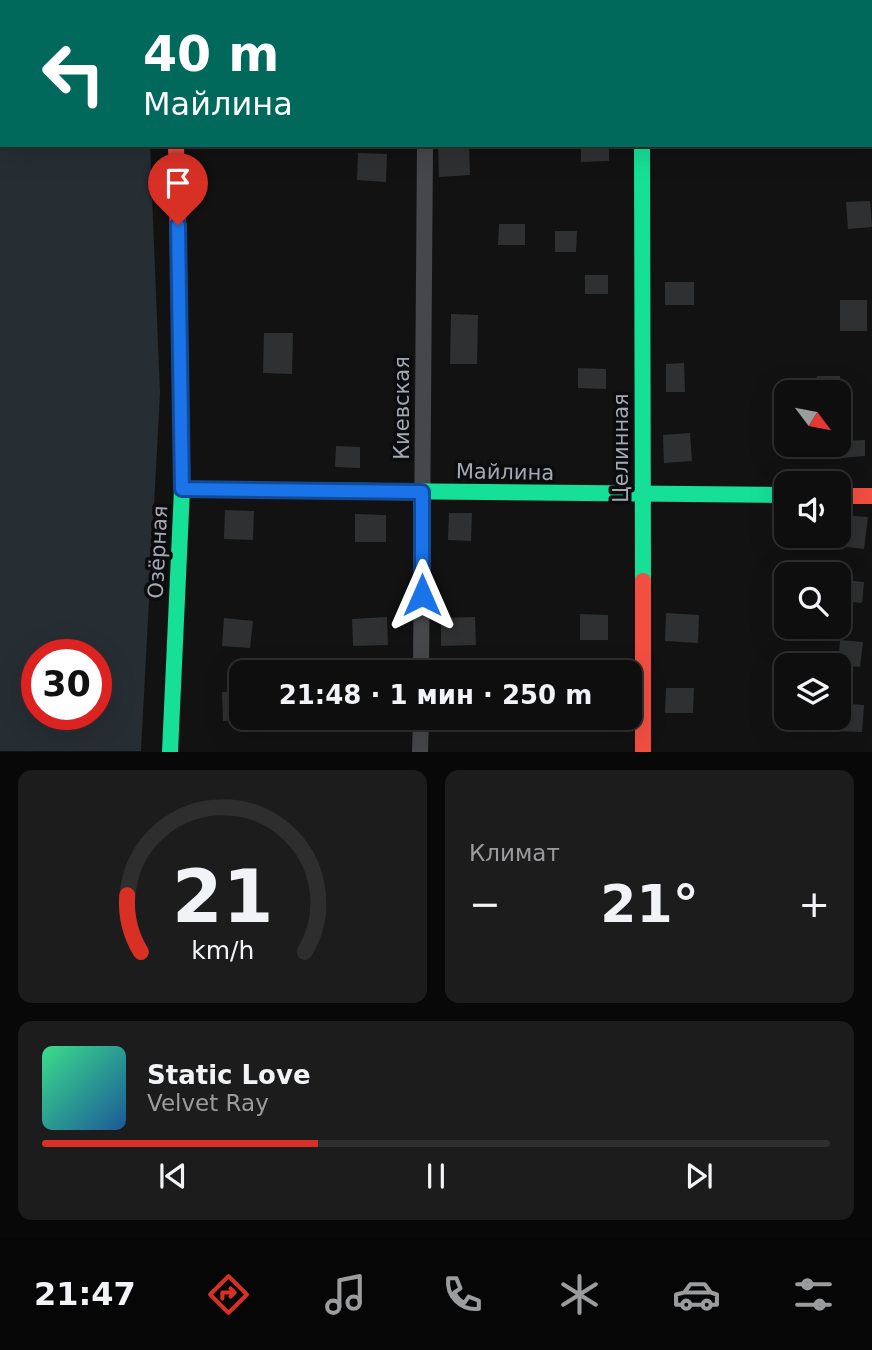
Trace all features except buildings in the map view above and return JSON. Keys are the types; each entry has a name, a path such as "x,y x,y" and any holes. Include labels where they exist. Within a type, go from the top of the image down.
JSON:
{"street":[{"name":"Озёрная","path":"170,751 182,489 176,147"},
{"name":"Киевская","path":"421,660 425,147"},
{"name":"Целинная","path":"642,147 643,751"},
{"name":"Майлина","path":"182,489 774,495"},
{"path":"851,496 872,496"},
{"path":"420,751 421,730"}],"shaded area":[{"path":"0,147 150,147 160,393 141,751 0,751"}],"traffic: fast":[{"path":"642,147 643,581"},
{"path":"170,752 182,489 180,350"},
{"path":"182,489 774,495"}],"traffic: jam":[{"path":"176,147 180,350"},
{"path":"851,496 872,496"},
{"path":"643,581 643,752"}],"route":[{"path":"178,225 182,489 422,492 422,595"}]}
